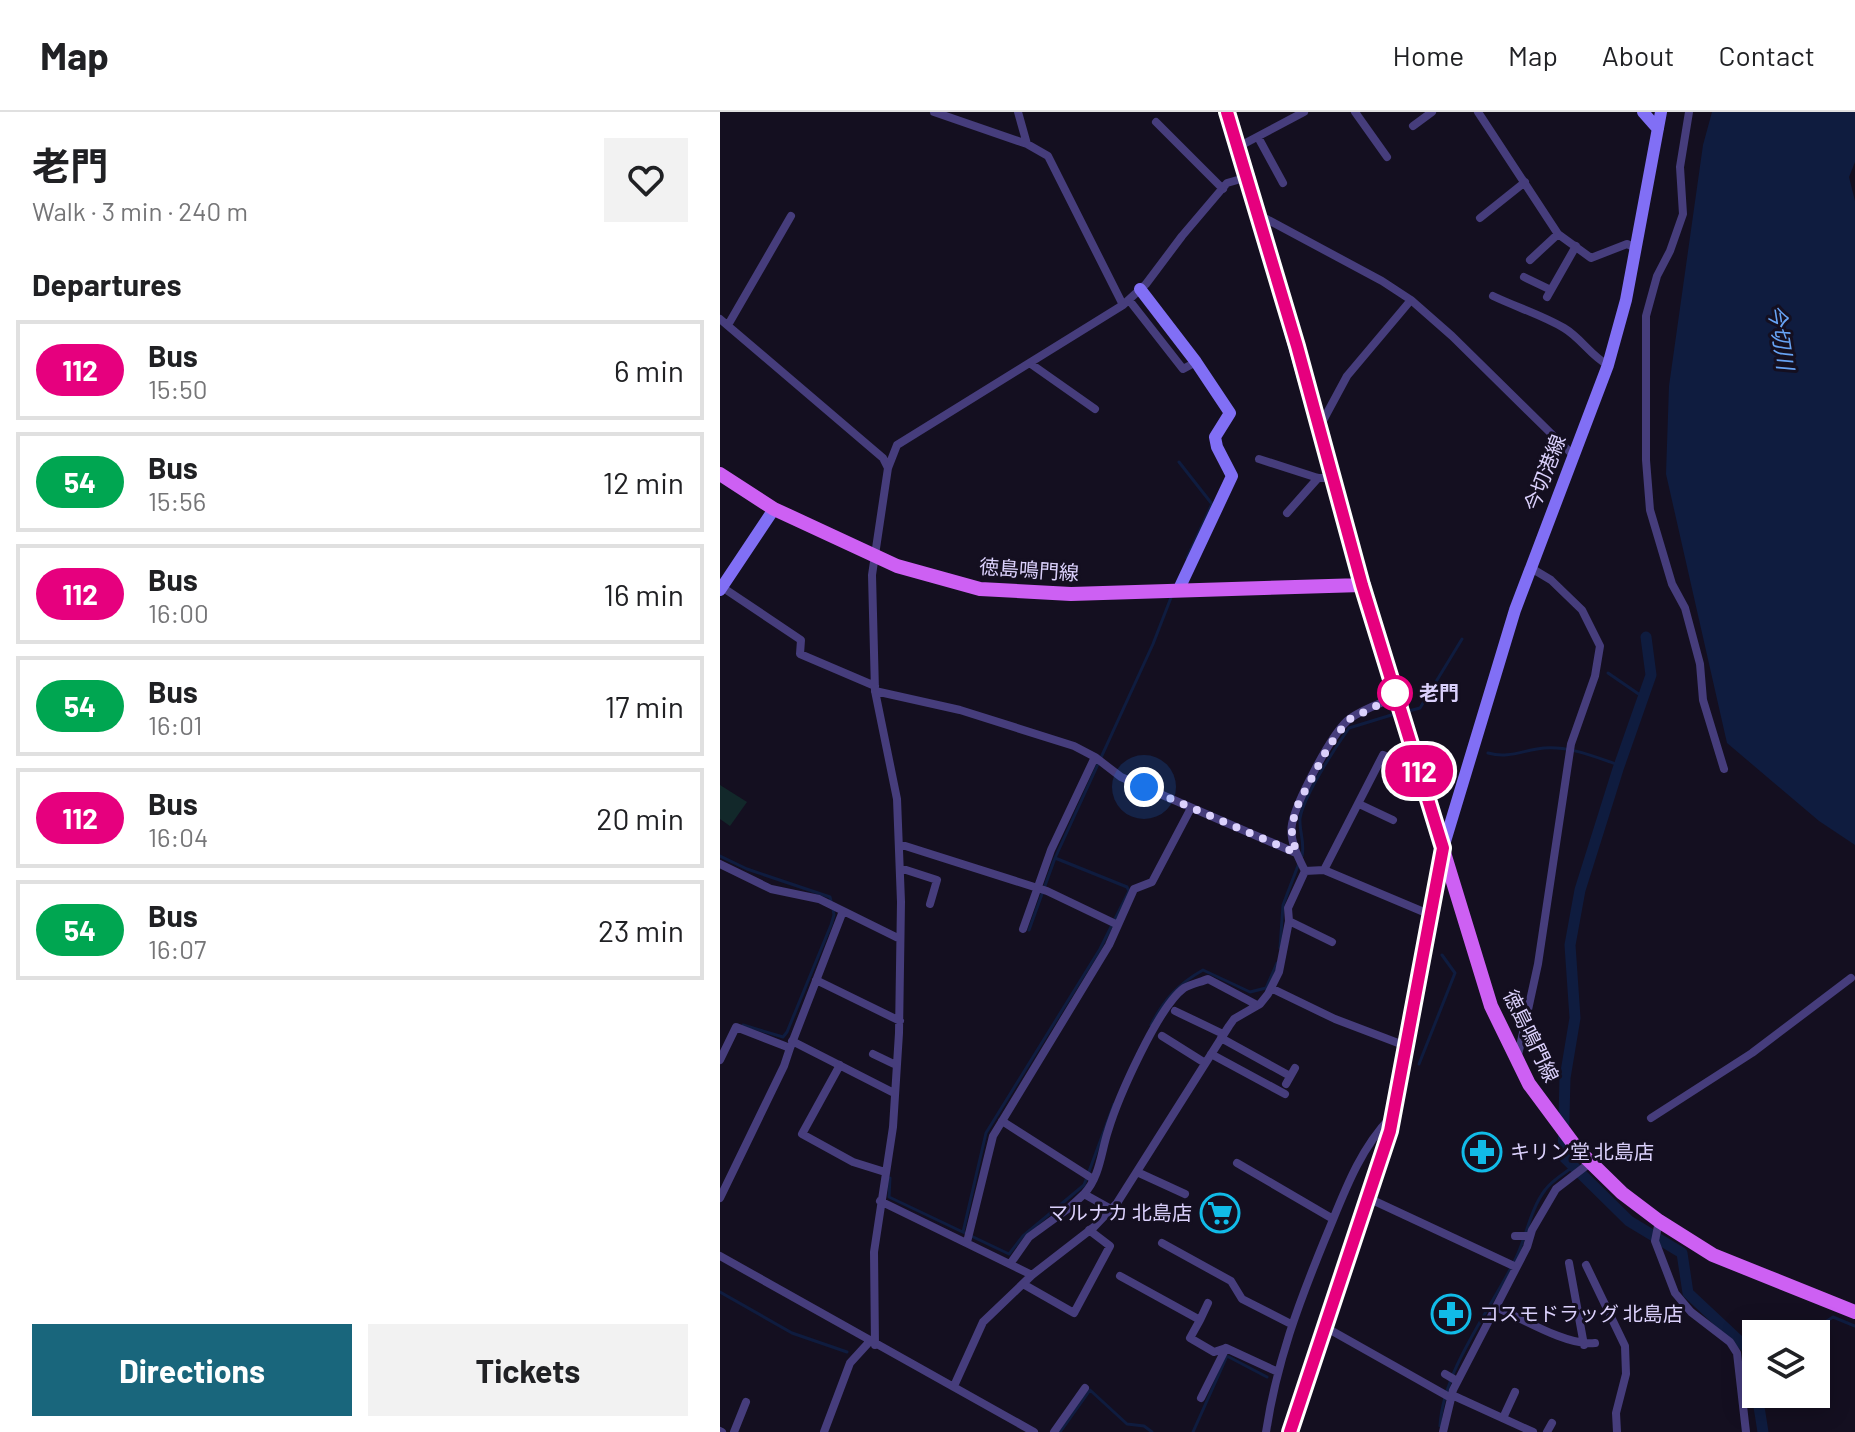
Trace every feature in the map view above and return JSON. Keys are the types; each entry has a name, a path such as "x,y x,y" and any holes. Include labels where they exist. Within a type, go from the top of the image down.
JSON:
{"main road":[{"name":"徳島鳴門線","path":"1227,112 1319,429 1325,478 1362,585 1491,1006 1529,1084 1569,1139 1622,1193 1659,1221 1713,1255 1855,1312"},
{"path":"1643,112 1658,129"},
{"name":"今切港線","path":"1443,848 1515,610 1608,365 1626,300 1661,112"},
{"path":"1140,289 1196,362 1230,413 1215,437 1232,476 1178,591"},
{"name":"徳島鳴門線","path":"720,474 774,509 897,566 980,589 1071,594 1362,585"},
{"path":"721,588 774,509"},
{"path":"1290,1432 1395,1113 1443,848"}],"street":[{"path":"934,112 1027,144 1048,156 1126,303 1183,369 1196,362"},
{"path":"1018,112 1027,144"},
{"path":"1238,147 1304,112"},
{"path":"1355,112 1387,157"},
{"path":"1413,126 1432,112"},
{"path":"1478,112 1558,234 1591,258 1627,244 1636,248"},
{"path":"1689,112 1680,167 1683,214 1657,276 1646,316 1646,460 1650,510 1672,584 1685,608 1700,664 1703,700 1724,769"},
{"path":"1156,122 1223,189"},
{"path":"1258,137 1283,183"},
{"path":"824,1432 850,1363 873,1343 874,1252 893,1127 900,1021 900,868 897,799 875,688 872,614 874,555 888,468 897,445 1126,303 1227,183 1248,177"},
{"path":"1480,218 1525,182"},
{"path":"1258,215 1382,281 1411,300 1573,455"},
{"path":"791,216 724,322 883,458 888,468"},
{"path":"1530,260 1558,234"},
{"path":"1524,277 1549,293 1576,246"},
{"path":"1493,296 1565,328 1597,359 1608,365"},
{"path":"1319,429 1347,376 1411,300"},
{"path":"1031,364 1095,409"},
{"path":"1259,459 1325,478"},
{"path":"1287,513 1325,478"},
{"path":"1517,1061 1538,964 1571,744 1595,676 1600,646 1582,610 1551,580 1531,568"},
{"path":"721,588 801,640 800,654 875,688 997,721 1074,746 1121,777 1296,853"},
{"path":"1305,871 1296,853 1291,827 1299,802 1329,746 1348,720 1396,696"},
{"path":"1324,870 1383,755 1419,771"},
{"path":"1023,929 1051,850 1095,757"},
{"path":"1359,804 1393,820"},
{"path":"967,1242 993,1136 1109,945 1134,889 1152,882 1191,808"},
{"path":"899,844 1047,891 1118,925"},
{"path":"720,864 771,889 819,899 900,939"},
{"path":"900,868 937,880 930,904"},
{"path":"1305,871 1324,870 1431,915"},
{"path":"954,1386 983,1322 1032,1275 1111,1209 1234,1019 1257,1005 1271,988 1279,972 1289,921 1288,908 1305,871"},
{"path":"720,1198 784,1066 843,911"},
{"path":"1289,921 1332,942"},
{"path":"1651,1118 1752,1053 1851,978"},
{"path":"1010,1264 1029,1237 1084,1194 1103,1156 1108,1130 1133,1072 1163,1012 1185,988 1208,979 1257,1005"},
{"path":"816,980 900,1021"},
{"path":"1271,988 1335,1019 1407,1047"},
{"path":"1175,1011 1290,1076"},
{"path":"720,1060 736,1027 791,1044 894,1093"},
{"path":"1162,1036 1205,1063"},
{"path":"873,1054 896,1065"},
{"path":"1211,1054 1285,1094"},
{"path":"840,1065 802,1134 853,1162 885,1172"},
{"path":"1266,1432 1291,1324 1344,1191 1372,1136 1395,1113"},
{"path":"1002,1121 1093,1179"},
{"path":"1443,1432 1457,1381 1530,1236 1556,1189 1591,1162"},
{"path":"1237,1163 1333,1219"},
{"path":"1137,1172 1185,1194"},
{"path":"1084,1194 1111,1209"},
{"path":"1368,1198 1516,1267"},
{"path":"880,1201 1032,1275"},
{"path":"1659,1221 1656,1248 1675,1293 1691,1312 1730,1342 1737,1353 1746,1432"},
{"path":"1023,1284 1074,1313 1110,1246 1089,1230"},
{"path":"1515,1236 1530,1236"},
{"path":"1162,1243 1231,1281 1242,1299 1291,1324"},
{"path":"720,1256 1034,1432"},
{"path":"1569,1263 1584,1345"},
{"path":"1586,1265 1625,1346 1626,1374 1616,1413 1617,1432"},
{"path":"1120,1276 1200,1320"},
{"path":"1208,1303 1190,1338 1214,1352 1226,1348 1278,1372"},
{"path":"1496,1307 1584,1345 1595,1343"},
{"path":"1325,1327 1442,1392 1533,1432"},
{"path":"1201,1398 1226,1348"},
{"path":"1445,1374 1457,1381"},
{"path":"1054,1432 1085,1388"},
{"path":"1503,1418 1515,1392"},
{"path":"734,1432 746,1402"},
{"path":"1547,1432 1552,1423"}],"green space":[{"path":"720,785 747,802 730,826 720,819"}],"water":[{"name":"今切川","path":"1712,112 1855,112 1855,162 1849,177 1855,201 1855,845 1819,821 1727,743 1666,474 1669,386 1703,145"}],"waterway":[{"path":"1179,462 1212,504 1187,558"},
{"path":"1029,930 1055,858 1153,644 1172,595"},
{"path":"1646,637 1651,675 1580,890 1570,945 1575,1018 1565,1078 1563,1156 1629,1221 1682,1253 1688,1293 1742,1344"},
{"path":"1405,712 1420,708 1462,639"},
{"path":"1608,673 1643,697"},
{"path":"1302,856 1300,818 1307,797 1349,728 1398,713"},
{"path":"1488,753 1503,755 1544,748 1563,749 1619,765"},
{"path":"720,856 747,869 830,897 831,901"},
{"path":"963,1232 986,1133 1100,949 1129,891 1127,887 1055,858"},
{"path":"1280,948 1283,905 1299,863"},
{"path":"743,1025 783,1037 787,1032 831,925 833,909"},
{"path":"1419,1064 1455,973 1442,955"},
{"path":"1151,1025 1172,993 1203,970 1250,992 1266,988 1277,963"},
{"path":"890,1178 889,1197 1009,1254 1023,1236 1084,1185 1114,1104"},
{"path":"1440,1426 1443,1404 1459,1361 1516,1258 1540,1198 1548,1186 1574,1166"},
{"path":"720,1292 792,1333 847,1352"},
{"path":"1828,1320 1833,1317 1855,1326"},
{"path":"1193,1432 1227,1356 1267,1377"},
{"path":"1060,1432 1090,1390 1127,1424 1144,1426 1152,1432"},
{"path":"1759,1408 1763,1432"}],"bus line":[{"name":"112","path":"1227,112 1297,346 1362,585 1443,848 1395,1113 1290,1432"}],"place":[{"name":"老門","path":"1395,693"},
{"name":"キリン堂 北島店","path":"1482,1152"},
{"name":"マルナカ 北島店","path":"1220,1213"},
{"name":"コスモドラッグ 北島店","path":"1451,1314"}],"route":[{"path":"1144,787 1296,853 1291,827 1299,802 1329,746 1348,720 1396,696 1395,693"}]}
